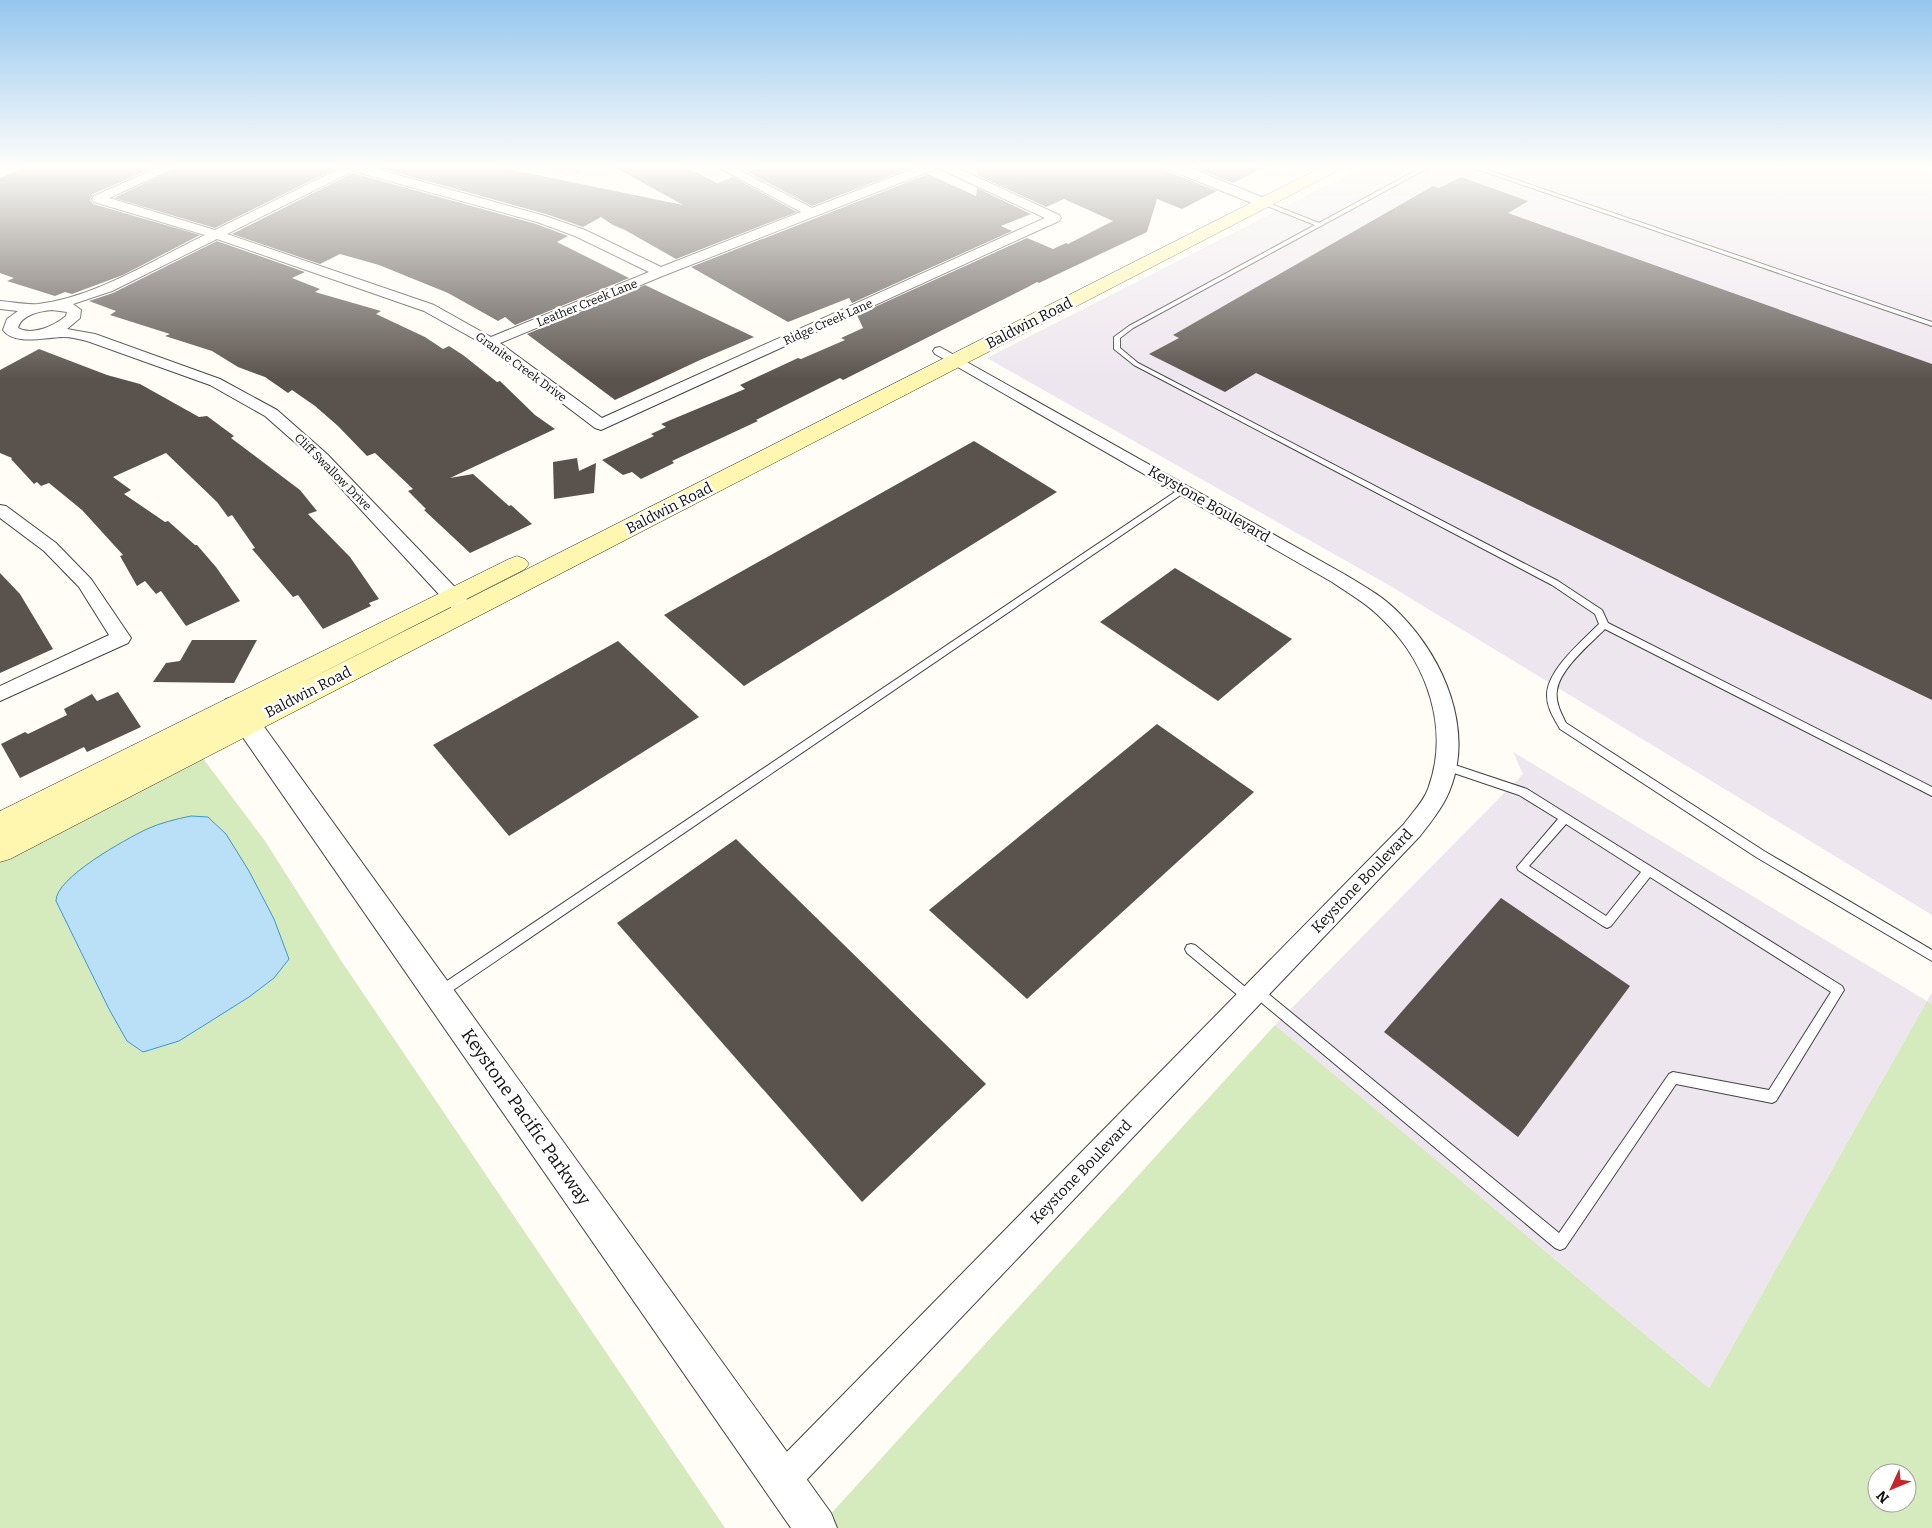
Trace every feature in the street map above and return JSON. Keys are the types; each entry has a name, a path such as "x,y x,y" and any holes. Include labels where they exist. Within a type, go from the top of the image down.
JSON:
{"main road":[{"name":"Baldwin Road","path":"0,824 242,714 1183,236"},
{"name":"Baldwin Road","path":"0,850 242,714"}],"street":[{"path":"7,332 23,314 82,298 107,288 211,236"},
{"name":"Granite Creek Drive","path":"223,236 429,308 490,342 601,425"},
{"path":"587,236 660,272"},
{"name":"Leather Creek Lane","path":"490,342 752,236"},
{"name":"Ridge Creek Lane","path":"601,425 1015,236"},
{"path":"7,332 40,334 62,326 86,302 107,288"},
{"path":"0,305 71,308 74,316"},
{"path":"0,305 8,314 7,332"},
{"name":"Cliff Swallow Drive","path":"74,316 78,328 90,337"},
{"name":"Cliff Swallow Drive","path":"40,334 66,333 90,337 214,382 271,413 321,457 459,604"},
{"name":"Keystone Boulevard","path":"782,1481 1412,830 1428,810 1439,788 1446,766 1448,726 1438,687 1420,651 1393,618 1358,590 948,356"},
{"path":"0,694 121,638 85,583 50,547 5,520"},
{"name":"Keystone Pacific Parkway","path":"242,714 816,1528"}],"lane":[{"path":"1299,236 1131,327 1117,337 1117,349 1136,364 1554,583 1599,612 1604,625 1932,792"},
{"path":"1676,236 1932,324"},
{"path":"438,993 1184,490"},
{"path":"1604,625 1564,666 1552,688 1553,708 1563,726 1760,854 1932,956"},
{"path":"1190,949 1253,995 1560,1243 1673,1078 1772,1096 1838,990 1523,792 1446,766"},
{"path":"1565,818 1522,867 1607,923 1649,870"}],"shaded area":[{"path":"1227,236 1932,236 1932,915 1387,584 987,358"},
{"path":"1513,752 1927,1001 1709,1388 1275,1025 1523,774"},
{"path":"1932,992 1932,1004 1927,1001"}],"green space":[{"path":"193,745 265,841 342,962 725,1528 0,1528 0,843"},
{"path":"1927,1001 1932,1004 1932,1528 818,1528 1275,1025 1709,1388"}],"water":[{"path":"191,816 208,817 226,834 249,871 274,919 289,959 274,978 249,997 179,1041 143,1052 127,1041 109,1009 56,901 59,892 67,881 93,860 152,827"}],"building":[{"path":"0,236 197,236 123,275 72,294 65,292 55,296 7,281 14,278 0,273"},
{"path":"239,236 567,236 557,242 629,278 515,325 505,317 498,321 448,293 379,265 340,254 320,264"},
{"path":"636,236 734,236 676,259"},
{"path":"769,236 1000,236 852,303 849,298 788,322 691,267"},
{"path":"1083,236 1138,236 1039,283 1037,282 843,380 840,378 756,420 758,421 672,461 674,463 641,479 632,472 623,475 602,460 654,436 651,434 666,427 661,424 745,389 740,385 798,358 801,359 845,340 841,338 863,328 857,315 1027,238 1053,249 1066,243 1068,244"},
{"path":"1345,236 1573,236 1932,364 1932,700 1256,373 1225,392 1149,354 1179,338 1173,335"},
{"path":"217,241 305,272 292,278 320,289 315,292 381,311 376,314 425,337 443,349 449,346 497,382 500,381 535,415 555,429 450,478 473,474 532,524 470,553 424,510 426,509 408,491 413,489 375,453 367,456 338,426 315,406 292,390 288,393 265,377 238,367 212,351 165,336 170,334 110,315 116,311 89,301 113,293"},
{"path":"645,285 754,337 615,400 527,334"},
{"path":"39,349 107,375 140,384 199,417 207,416 234,436 231,438 300,490 317,511 308,514 350,557 379,599 369,603 371,606 323,629 298,595 293,597 252,549 255,548 232,515 228,517 217,502 166,453 113,477 131,490 124,494 165,522 168,521 197,545 216,567 240,601 186,626 161,591 156,594 145,581 137,586 120,556 123,555 82,510 49,483 41,486 37,482 34,484 12,458 0,453 0,370"},
{"path":"974,441 1057,492 744,686 664,615"},
{"path":"577,458 579,471 596,463 594,493 554,499 553,462"},
{"path":"1175,568 1292,639 1218,701 1100,622"},
{"path":"0,573 20,594 53,649 0,673"},
{"path":"192,640 257,640 234,683 153,682 166,663 180,661"},
{"path":"618,641 699,717 509,836 433,745"},
{"path":"118,692 141,727 87,752 84,747 20,778 1,744 25,732 28,734 67,715 64,709 92,694 97,701"},
{"path":"1157,724 1254,792 1027,999 929,910"},
{"path":"736,839 986,1084 862,1202 617,923"},
{"path":"1501,898 1630,986 1518,1137 1384,1032"}]}
